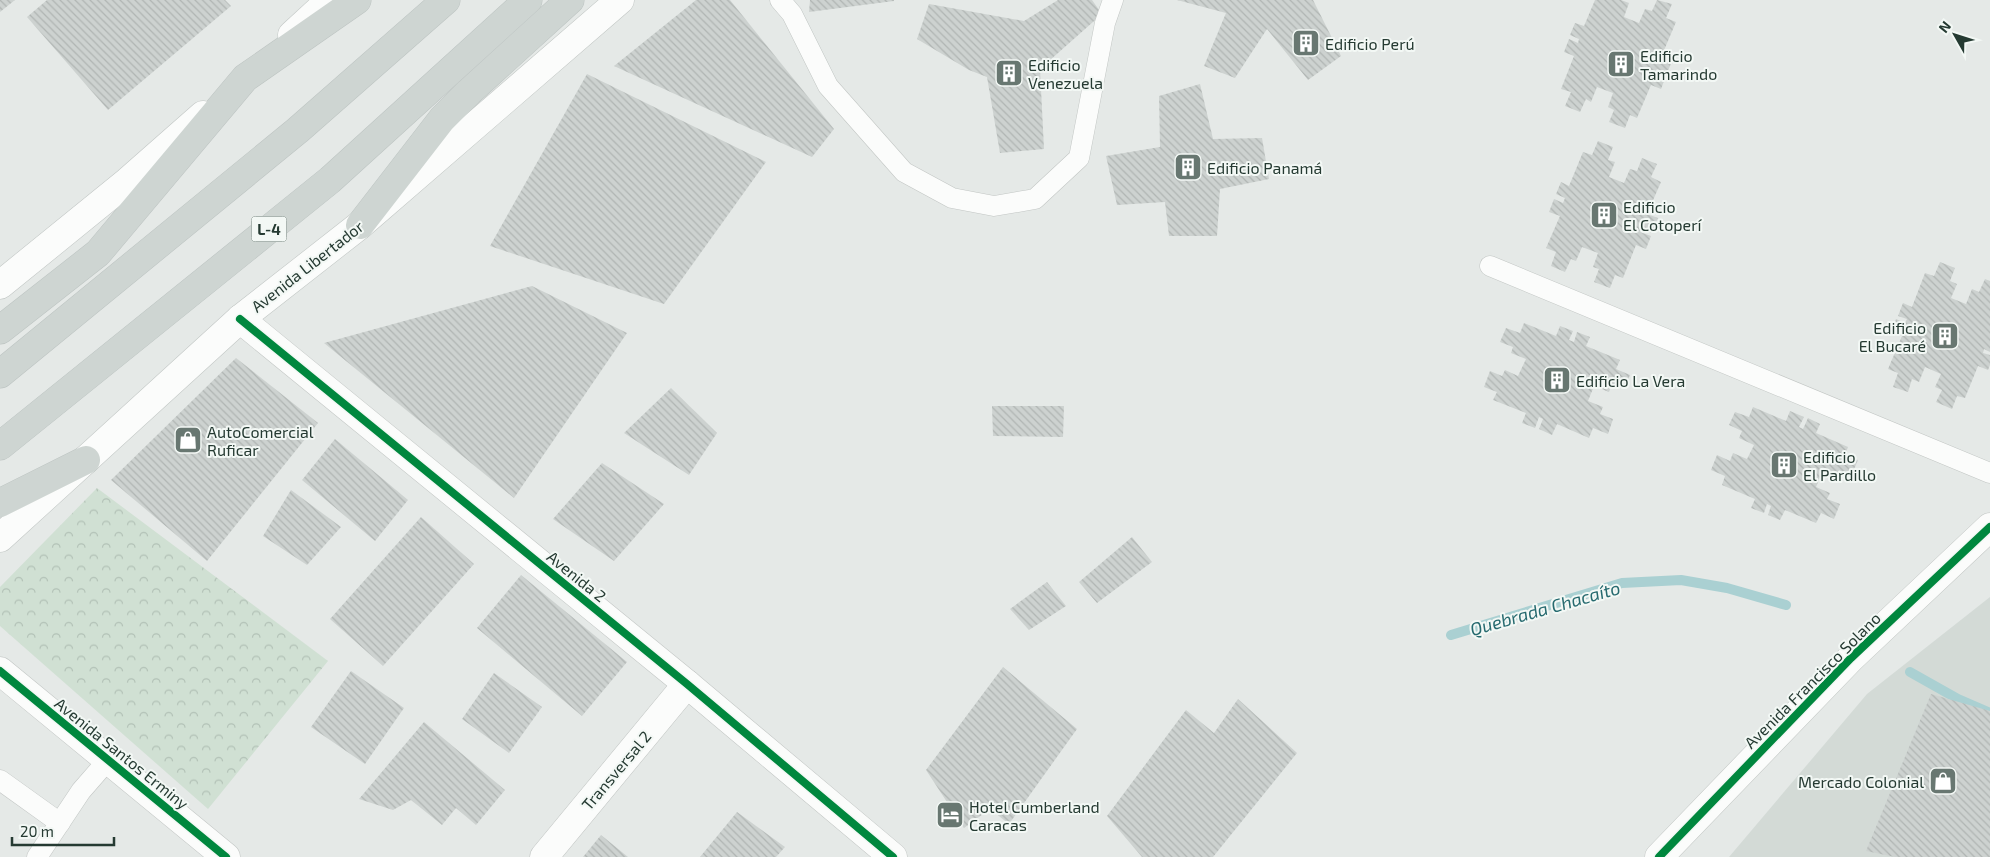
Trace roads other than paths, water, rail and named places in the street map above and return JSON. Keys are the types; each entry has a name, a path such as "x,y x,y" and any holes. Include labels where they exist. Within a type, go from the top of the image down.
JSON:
{"main road":[{"path":"0,330 98,253 245,78 357,0"},
{"path":"0,374 298,130 446,0"},
{"name":"L-4","path":"0,446 330,180 528,0"},
{"path":"360,224 442,119 570,0"},
{"path":"0,503 86,460"}],"street":[{"path":"0,285 128,181 330,0"},
{"name":"Avenida Libertador","path":"0,538 240,319 360,224 620,0"},
{"name":"Avenida 2","path":"240,319 687,684 893,857"},
{"name":"Avenida Francisco Solano","path":"1659,857 1851,658 1990,527"},
{"name":"Avenida Santos Erminy","path":"0,671 226,857"},
{"name":"Transversal 2","path":"544,857 687,684"}],"lane":[{"path":"780,0 792,14 828,86 904,172 952,198 994,206 1036,199 1079,158 1105,23 1114,0"},
{"path":"1490,266 1990,473"},
{"path":"37,857 81,791 108,760"},
{"path":"0,780 60,824"}],"waterway":[{"name":"Quebrada Chacaíto","path":"1451,635 1622,583 1681,580 1727,588 1786,605"},
{"name":"Quebrada Chacaíto","path":"1910,672 1958,699 1990,713"}],"place":[{"name":"Edificio Perú","path":"1306,43"},
{"name":"Edificio Tamarindo","path":"1621,64"},
{"name":"Edificio Venezuela","path":"1009,73"},
{"name":"Edificio Panamá","path":"1188,167"},
{"name":"Edificio El Cotoperí","path":"1604,215"},
{"name":"Edificio El Bucaré","path":"1945,336"},
{"name":"Edificio La Vera","path":"1557,380"},
{"name":"AutoComercial Ruficar","path":"188,440"},
{"name":"Edificio El Pardillo","path":"1784,465"},
{"name":"Mercado Colonial","path":"1943,781"},
{"name":"Hotel Cumberland Caracas","path":"950,815"}]}
